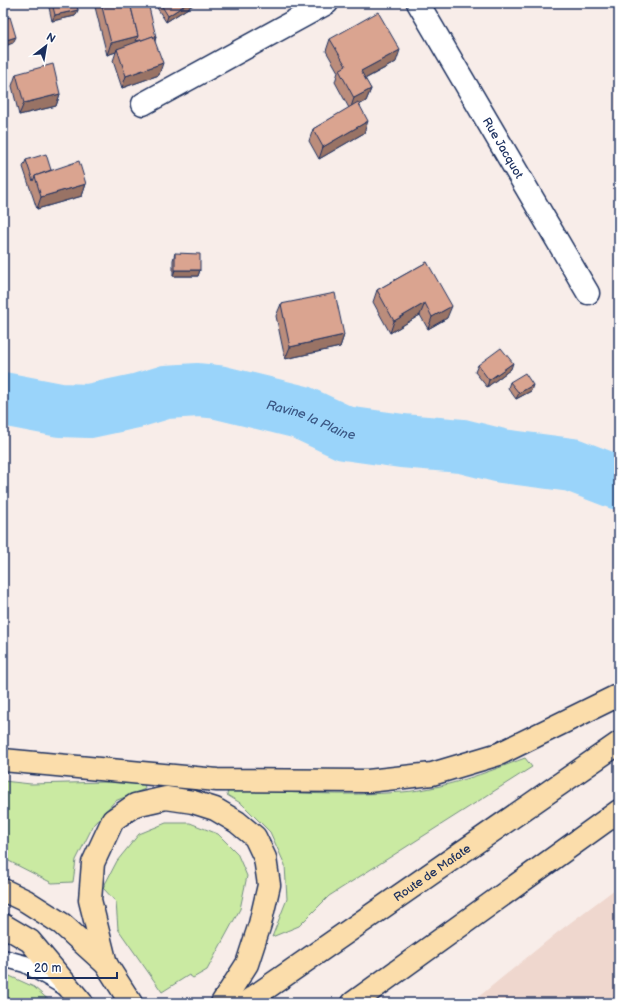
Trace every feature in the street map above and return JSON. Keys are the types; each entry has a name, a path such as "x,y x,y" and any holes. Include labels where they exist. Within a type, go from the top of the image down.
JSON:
{"main road":[{"path":"3,760 217,780 368,781 432,774 500,754 619,695"},
{"name":"Route de Mafate","path":"245,1003 619,743"},
{"path":"106,964 90,900 93,863 113,820 135,805 166,798 193,802 215,809 237,822 255,838 265,858 269,885 260,924 247,964 222,1003"},
{"path":"352,1003 619,811"},
{"path":"3,890 26,901 62,924 106,964 131,1003"},
{"path":"3,925 30,941 78,997"}],"street":[{"path":"143,104 327,3"},
{"name":"Rue Jacquot","path":"418,3 588,293"}],"lane":[{"path":"3,958 25,964 78,997"}],"shaded area":[{"path":"619,886 619,1003 471,1003 558,932"}],"green space":[{"path":"525,758 532,767 329,896 299,926 272,937 287,899 285,865 270,832 242,804 227,795 228,789 337,794 402,792 433,788 449,784 480,775"},
{"path":"3,781 31,784 144,781 145,789 115,801 94,824 76,860 73,882 52,883 3,858"},
{"path":"166,823 190,823 218,834 237,853 247,876 240,909 207,970 193,978 189,975 162,992 118,929 116,902 103,888 117,861 139,834"},
{"path":"3,973 34,987 52,1003 3,1002"}],"building":[{"path":"52,3 76,3 78,10 55,15"},
{"path":"101,3 130,3 138,36 111,43"},
{"path":"148,3 156,37 153,36 136,41 138,36 131,7"},
{"path":"160,3 188,3 168,16"},
{"path":"378,12 400,50 361,71 371,89 354,98 339,70 346,66 330,39"},
{"path":"10,17 16,37 3,41 3,19"},
{"path":"153,36 163,63 126,76 117,49"},
{"path":"53,64 60,94 24,103 16,74"},
{"path":"358,102 368,121 323,147 313,129"},
{"path":"46,154 51,170 35,176 33,181 26,160"},
{"path":"79,161 86,184 41,197 35,176"},
{"path":"175,253 200,254 200,270 175,270"},
{"path":"427,262 452,306 432,317 425,303 394,321 377,290"},
{"path":"335,293 344,335 290,347 281,304"},
{"path":"501,348 513,363 489,380 478,365"},
{"path":"525,373 533,385 519,393 510,382"}],"waterway":[{"name":"Ravine la Plaine","path":"3,399 60,410 89,411 136,401 166,392 198,390 218,392 300,412 345,433 402,441 462,446 502,456 572,465 619,483"}]}
